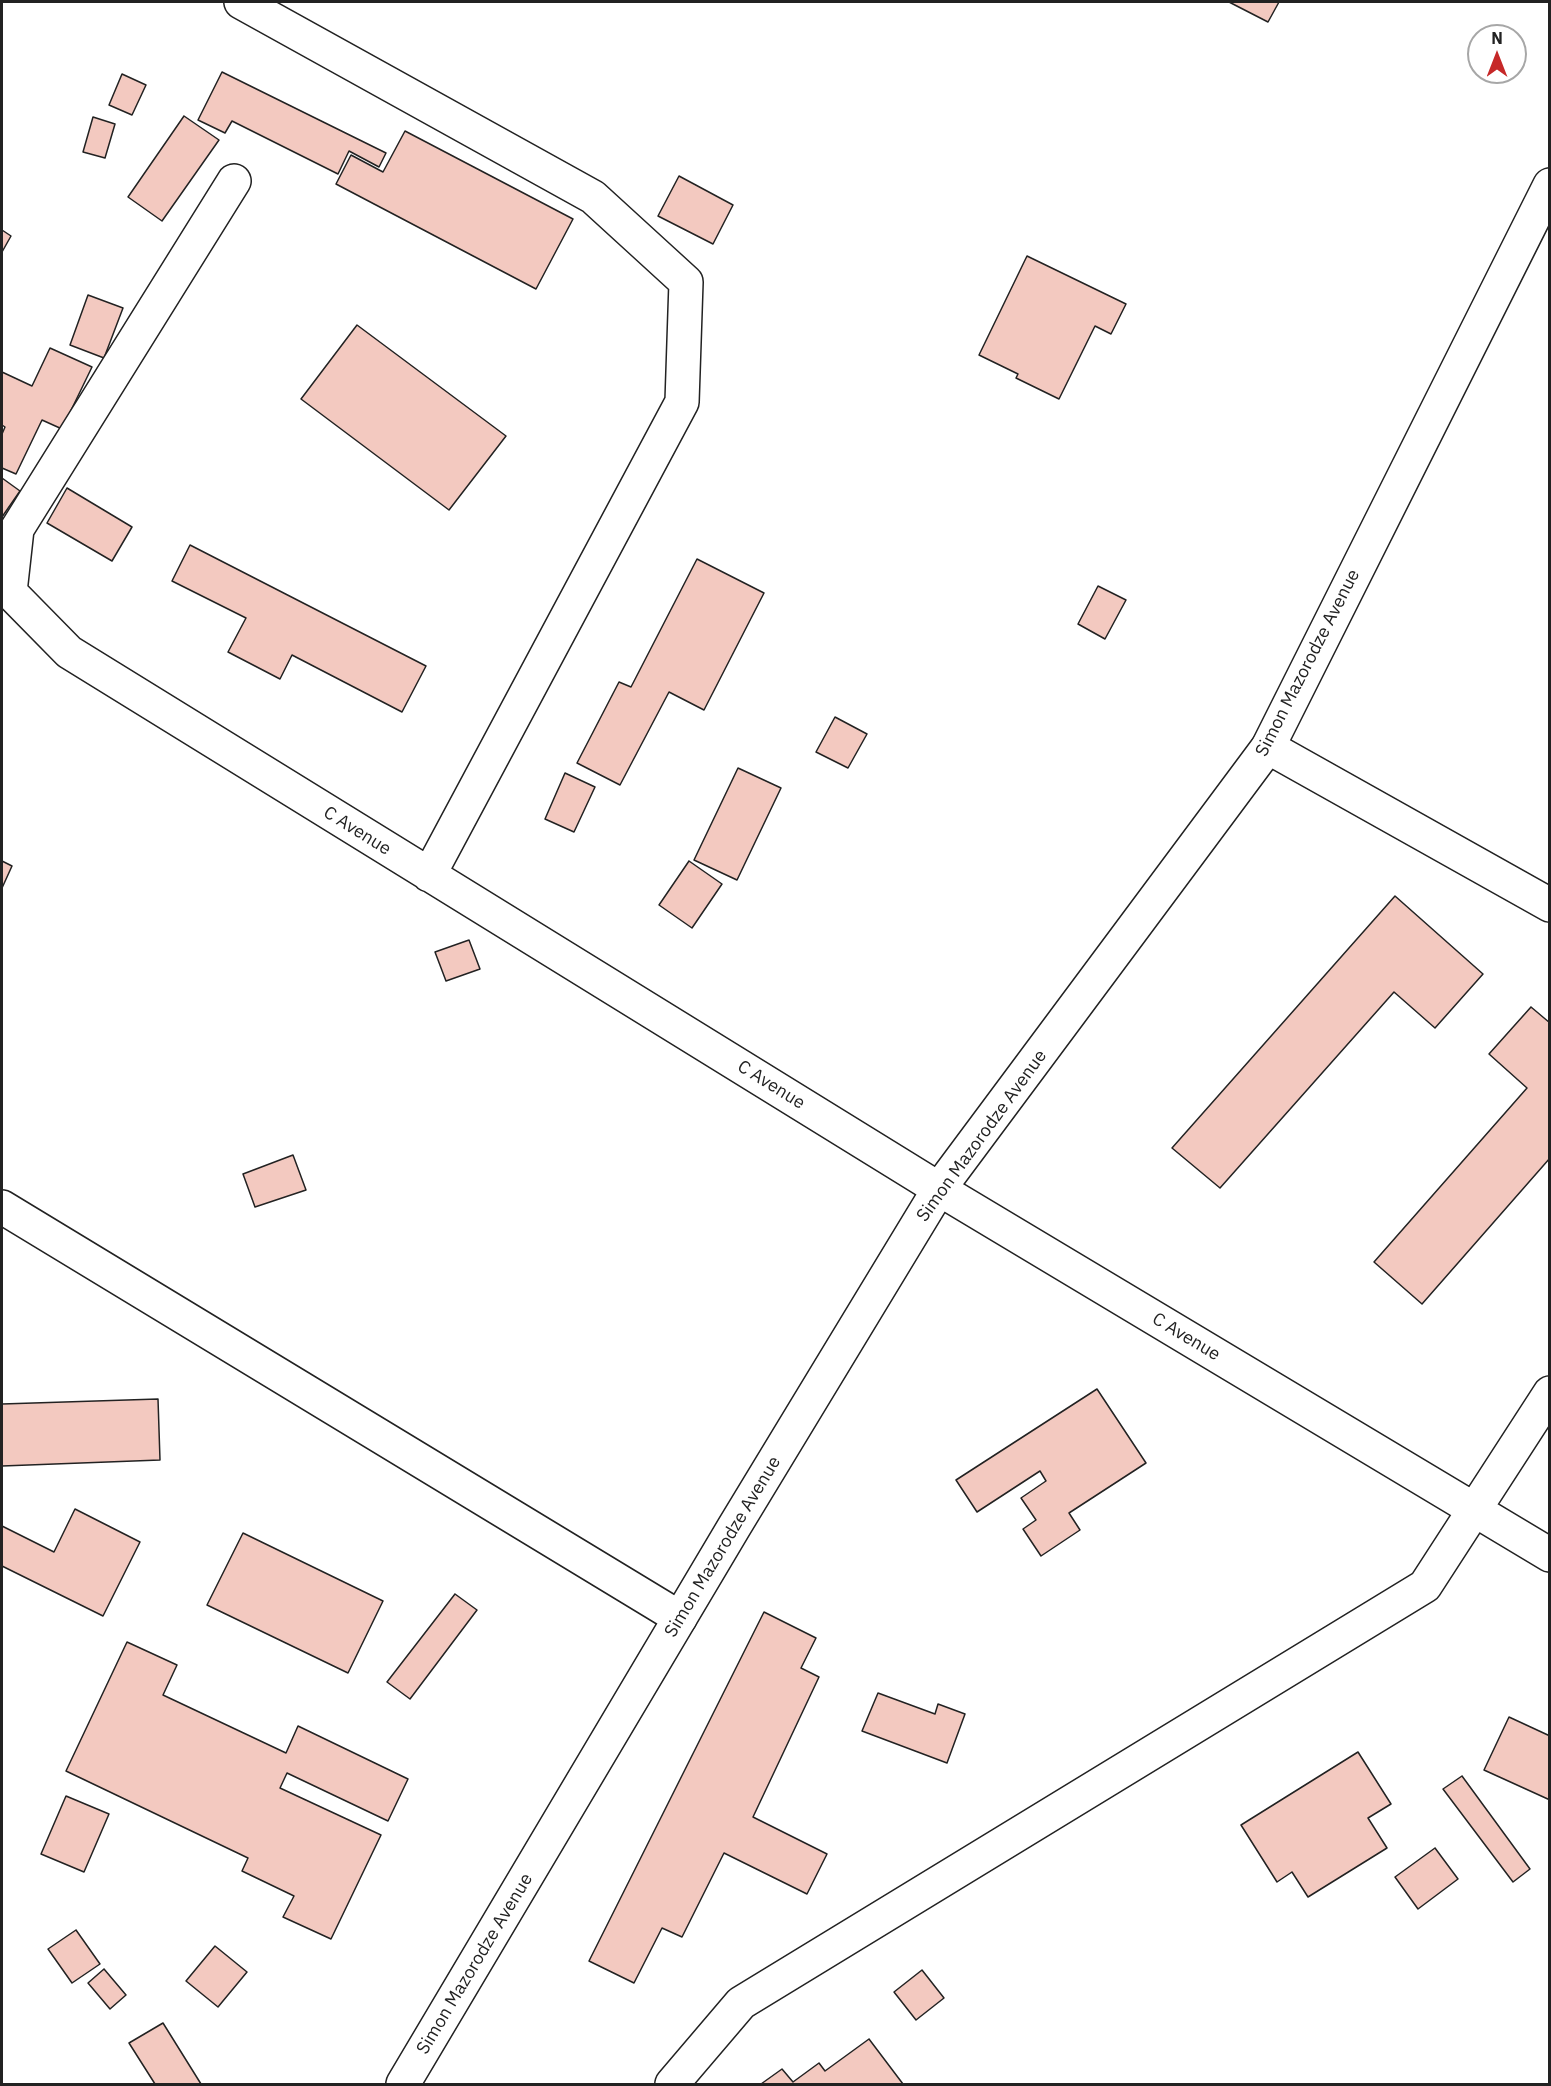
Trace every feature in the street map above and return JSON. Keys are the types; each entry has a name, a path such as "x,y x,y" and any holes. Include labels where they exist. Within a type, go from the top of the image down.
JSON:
{"street":[{"path":"241,2 592,197 686,282 682,402 429,875"},
{"name":"C Avenue","path":"234,181 17,529 10,592 69,652 939,1189 1550,1555"},
{"name":"Simon Mazorodze Avenue","path":"403,2085 680,1618 939,1189 1268,747 1550,185"},
{"path":"1268,747 1550,905"},
{"path":"2,1208 680,1618"},
{"path":"672,2085 741,2003 1425,1586 1550,1393"}],"building":[{"path":"1229,2 1279,2 1268,22"},
{"path":"222,72 386,153 379,167 349,151 338,174 232,121 225,133 198,120"},
{"path":"122,74 146,85 132,115 109,105"},
{"path":"184,116 219,140 162,221 128,197"},
{"path":"93,117 115,124 105,158 83,152"},
{"path":"405,131 573,219 536,289 336,184 351,155 383,172"},
{"path":"679,176 733,205 713,244 658,216"},
{"path":"2,230 11,236 2,252"},
{"path":"1027,256 1126,304 1111,334 1095,326 1059,399 1016,378 1018,374 979,355"},
{"path":"88,295 123,308 104,358 70,345"},
{"path":"357,325 506,436 449,510 301,399"},
{"path":"50,348 92,367 62,429 42,420 16,474 2,468 2,434 5,427 2,425 2,372 32,386"},
{"path":"2,478 20,491 2,517"},
{"path":"67,488 132,527 112,561 47,523"},
{"path":"190,545 426,666 402,712 292,655 280,679 228,652 246,618 172,581"},
{"path":"697,559 764,593 704,710 669,692 620,785 577,763 619,682 631,687"},
{"path":"1098,586 1126,600 1105,639 1078,624"},
{"path":"835,717 867,734 848,768 816,752"},
{"path":"738,768 781,788 737,880 694,860"},
{"path":"565,773 595,787 574,832 545,819"},
{"path":"2,861 12,866 2,888"},
{"path":"689,861 722,884 692,928 659,905"},
{"path":"1395,896 1483,974 1435,1028 1394,992 1220,1188 1172,1148"},
{"path":"469,940 480,969 446,981 435,952"},
{"path":"1531,1007 1550,1023 1550,1158 1422,1304 1374,1262 1527,1088 1489,1054"},
{"path":"293,1155 306,1190 255,1207 243,1174"},
{"path":"1097,1389 1146,1463 1069,1513 1080,1530 1041,1556 1023,1529 1036,1520 1021,1498 1046,1481 1040,1471 977,1512 956,1480"},
{"path":"158,1399 160,1460 2,1466 2,1404"},
{"path":"75,1509 140,1542 103,1616 2,1566 2,1526 54,1552"},
{"path":"243,1533 383,1601 348,1673 207,1605"},
{"path":"455,1594 477,1610 410,1699 387,1682"},
{"path":"764,1612 816,1638 801,1668 819,1677 753,1817 827,1854 807,1894 724,1853 682,1937 662,1928 634,1983 589,1961"},
{"path":"127,1642 177,1665 163,1695 286,1753 298,1726 408,1779 388,1821 287,1773 280,1788 381,1835 331,1939 283,1917 294,1896 242,1871 248,1858 66,1771"},
{"path":"878,1693 935,1714 938,1704 965,1714 947,1763 862,1731"},
{"path":"1509,1717 1550,1736 1550,1800 1484,1770"},
{"path":"1358,1752 1391,1804 1368,1818 1387,1848 1308,1897 1292,1872 1277,1882 1241,1825"},
{"path":"1462,1776 1530,1869 1513,1882 1443,1789"},
{"path":"66,1796 109,1814 84,1872 41,1854"},
{"path":"1435,1848 1458,1879 1418,1909 1395,1877"},
{"path":"76,1930 100,1964 72,1983 48,1949"},
{"path":"215,1946 247,1972 218,2007 186,1981"},
{"path":"104,1969 126,1995 110,2009 88,1983"},
{"path":"922,1970 944,1998 916,2020 894,1992"},
{"path":"163,2023 201,2084 155,2084 129,2043"},
{"path":"869,2039 903,2084 761,2084 782,2069 793,2082 819,2063 825,2071"}]}
